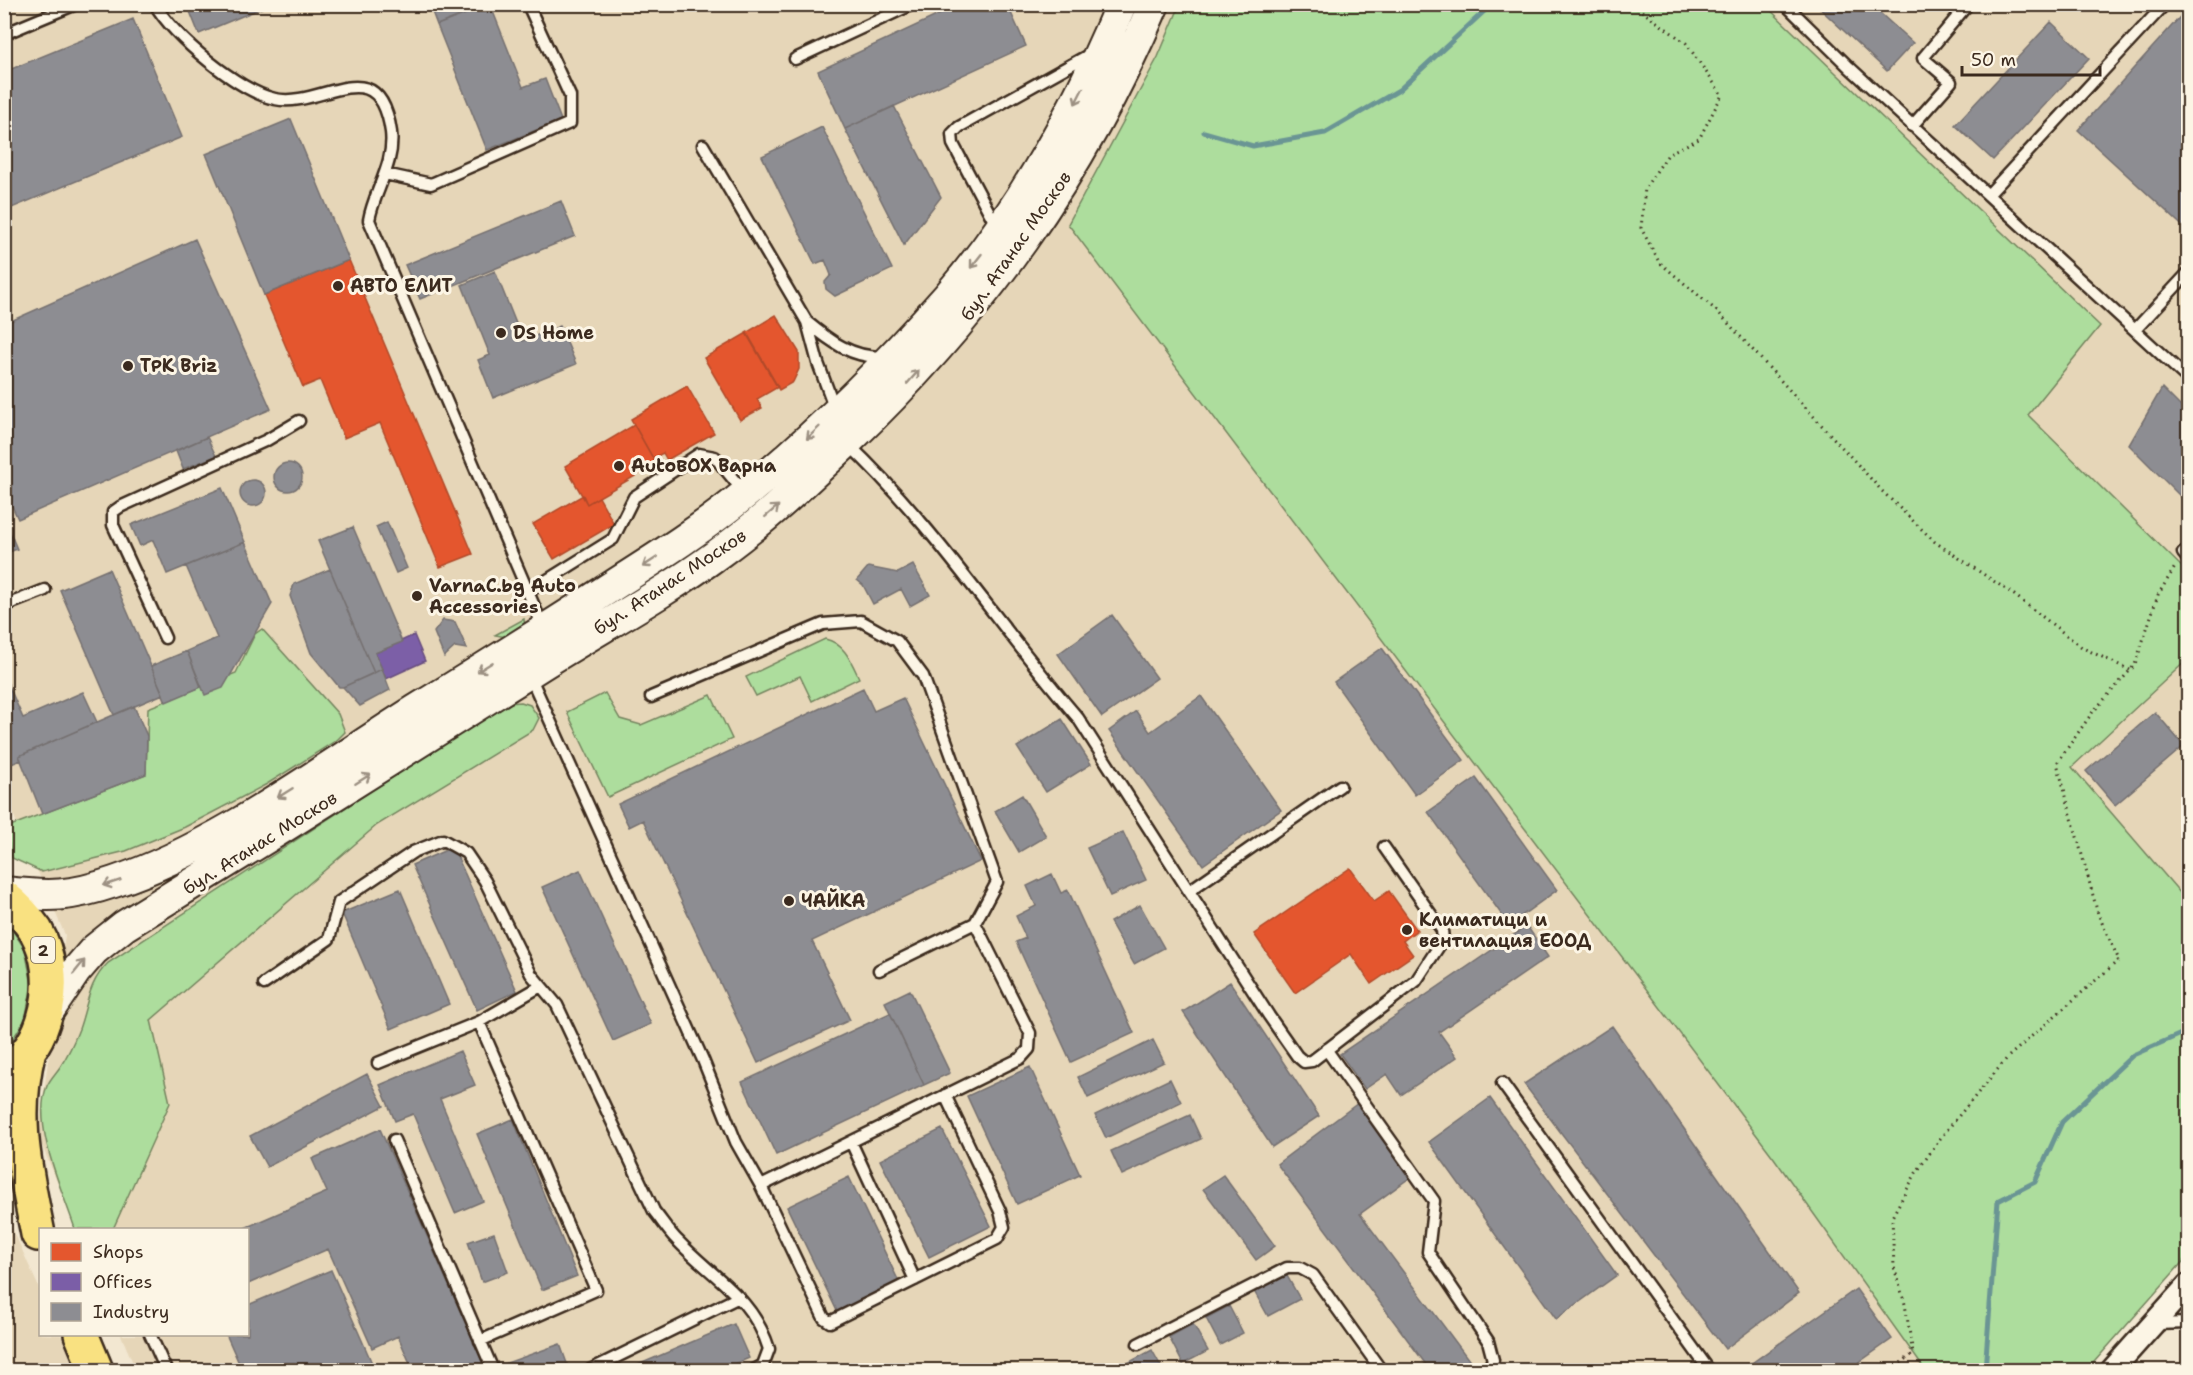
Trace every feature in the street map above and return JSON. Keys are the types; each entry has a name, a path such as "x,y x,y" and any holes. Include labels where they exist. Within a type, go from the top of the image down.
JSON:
{"main road":[{"name":"бул. Атанас Москов","path":"4,895 51,897 77,893 116,882 173,858 243,819 533,637 699,530 745,494 892,356 972,266 998,230 1054,141 1103,48 1121,4"},
{"name":"бул. Атанас Москов","path":"46,1015 75,972 94,950 124,926 383,767 717,555 766,516 904,388 969,314 1028,234 1072,167 1133,54 1154,4"},
{"path":"528,673 544,657 544,648 533,637"},
{"name":"2","path":"4,895 20,910 37,933 46,959 50,987 46,1015 29,1050 22,1077 19,1126 39,1237"},
{"name":"2","path":"4,1074 29,1050"},
{"name":"2","path":"4,1172 39,1237"},
{"path":"81,1336 96,1371"}],"street":[{"path":"2112,1371 2156,1324 2188,1285"}],"lane":[{"path":"4,34 76,4"},
{"path":"155,4 177,33 201,54 255,92 275,99 291,100 346,86 362,86 372,90 382,103 391,133 385,174 369,220 528,592 533,637"},
{"path":"795,59 914,4"},
{"path":"1785,4 1912,126 2188,379"},
{"path":"1912,126 1951,82 1923,58 1968,4"},
{"path":"1988,195 2164,4"},
{"path":"385,174 431,184 570,123 570,96 529,7"},
{"path":"998,230 952,144 952,134 958,127 1103,48"},
{"path":"703,146 807,322 818,363 836,411"},
{"path":"2136,330 2188,273"},
{"path":"807,322 831,342 850,352 868,357 892,356"},
{"path":"165,638 113,525 113,512 267,440 299,421"},
{"path":"847,442 888,481 1039,673 1078,718 1297,1056 1304,1062 1312,1061 1416,981 1427,968 1444,935 1384,847"},
{"path":"528,592 614,539 634,497 699,454 715,457 745,494"},
{"path":"4,606 45,590"},
{"path":"651,697 823,624 861,621 897,640 923,676 997,882 975,923 879,970"},
{"path":"528,673 703,1060 736,1142 824,1318 830,1322 997,1239 1004,1227 1000,1211 945,1095"},
{"path":"1189,891 1340,786"},
{"path":"264,984 329,939 339,902 413,852 443,840 466,853 531,974 557,1005 654,1211 677,1240 739,1297 762,1327 769,1349 763,1365 754,1371"},
{"path":"760,1186 1021,1058 1029,1049 1030,1033 975,923"},
{"path":"378,1063 479,1022 541,986"},
{"path":"479,1022 596,1290 480,1341"},
{"path":"1326,1049 1434,1201 1428,1252 1488,1341 1493,1360 1487,1371"},
{"path":"1502,1083 1709,1371"},
{"path":"394,1140 493,1371"},
{"path":"851,1142 915,1280"},
{"path":"1138,1344 1287,1268 1300,1268 1313,1275 1381,1371"},
{"path":"590,1371 739,1297"},
{"path":"2156,1324 2188,1323"},
{"path":"150,1336 166,1371"}],"path":[{"path":"1632,4 1686,43 1722,95 1699,139 1669,153 1645,188 1641,228 1659,262 1717,311 1882,491 1935,542 2013,594 2084,648 2130,670"},
{"path":"1891,1371 1913,1354 1905,1304 1894,1267 1892,1217 1916,1173 1942,1136 2008,1057 2119,960 2098,914 2057,763 2092,713 2135,665 2158,594 2186,556"}],"shaded area":[{"path":"4,5 1180,5 1158,57 1774,1158 1925,1370 136,1370 121,1336 249,1336 249,1228 77,1228 38,1136 65,935 5,795"},
{"path":"1765,5 2188,5 2188,573 2028,415 2099,326"},
{"path":"2188,659 2188,902 2072,767"},
{"path":"5,1221 9,1221 39,1288 39,1336 61,1336 77,1370 5,1370"}],"green space":[{"path":"1180,5 1765,5 2100,326 2028,415 2188,573 2188,659 2072,767 2188,902 2188,1256 2087,1370 1925,1370 1774,1158 1068,224 1158,57"},
{"path":"524,619 525,629 512,638 495,635"},
{"path":"262,629 338,714 345,732 337,740 267,784 185,827 126,851 42,872 12,858 5,828 146,774 148,708 236,673 255,634"},
{"path":"825,639 832,641 842,649 850,659 859,678 812,701 800,676 756,696 746,677"},
{"path":"605,693 620,719 641,725 711,695 732,739 608,797 567,712"},
{"path":"521,702 530,705 539,718 533,730 377,825 151,1020 170,1103 113,1228 75,1228 50,1158 43,1119 43,1102 48,1083 73,1044 92,986 101,971 108,963 508,703"},
{"path":"5,919 25,949 32,985 25,1020 5,1051"}],"building: Shops":[{"path":"349,260 473,554 440,567 380,423 344,438 320,380 303,387 264,295"},
{"path":"776,315 799,352 799,369 793,382 779,390 746,333"},
{"path":"747,333 778,387 757,399 762,408 740,420 704,358"},
{"path":"687,386 714,433 667,460 663,453 653,458 631,419"},
{"path":"634,425 656,464 587,504 565,466"},
{"path":"583,495 587,504 599,497 614,524 554,559 533,524"},
{"path":"1350,868 1374,901 1389,891 1417,930 1403,941 1413,955 1371,984 1351,954 1295,993 1254,934"}],"building: Offices":[{"path":"414,635 425,661 386,679 375,653"}],"building: Industry":[{"path":"187,4 271,4 199,34"},
{"path":"429,4 481,4 482,8 437,25"},
{"path":"490,4 523,87 545,79 561,120 487,150 437,25"},
{"path":"962,4 1007,4 1026,46 845,129 818,71"},
{"path":"1815,4 1870,4 1913,43 1887,71"},
{"path":"2188,8 2188,231 2078,130"},
{"path":"133,19 182,137 7,210 4,72"},
{"path":"2051,22 2089,58 1993,160 1955,125"},
{"path":"894,106 941,197 904,245 845,129"},
{"path":"291,119 349,260 264,295 206,154"},
{"path":"822,127 892,269 835,296 826,289 825,282 831,275 825,260 815,264 762,156"},
{"path":"561,201 575,236 420,299 405,265"},
{"name":"TPK Briz","path":"195,239 271,409 18,519 4,489 4,324"},
{"name":"DS Home","path":"495,271 523,341 560,326 576,364 493,398 478,360 490,355 462,285"},
{"path":"2162,388 2188,414 2188,485 2182,498 2129,445"},
{"path":"207,437 216,456 183,469 176,451"},
{"path":"288,463 298,467 302,477 298,487 288,491 278,487 274,477 278,467"},
{"path":"253,480 262,484 266,493 262,502 253,506 244,502 240,493 244,484"},
{"path":"222,488 245,542 167,574 153,540 140,546 131,525"},
{"path":"4,518 17,549 4,554"},
{"path":"387,522 407,568 396,573 376,527"},
{"path":"353,527 402,642 375,653 382,669 374,673 318,541"},
{"path":"245,542 272,604 223,688 205,695 187,651 217,638 186,566"},
{"path":"913,565 930,595 910,606 901,589 873,604 863,585 857,580 868,567 898,573"},
{"path":"109,569 163,694 114,715 60,590"},
{"path":"330,569 374,673 343,687 339,687 311,653 290,596 294,584"},
{"path":"1112,615 1157,678 1102,717 1058,654"},
{"path":"443,620 455,622 467,649 455,647 444,657 434,632"},
{"path":"1382,648 1464,760 1415,795 1334,682"},
{"path":"187,651 201,687 166,702 151,666"},
{"path":"382,669 390,690 360,706 343,687"},
{"path":"4,675 23,718 83,692 97,722 19,756 21,760 4,767"},
{"name":"ЧАЙКА","path":"863,688 874,711 903,698 981,861 812,941 850,1020 758,1063 643,820 629,827 618,804"},
{"path":"1201,696 1281,810 1203,865 1109,731 1136,711 1150,732"},
{"path":"134,706 147,736 146,774 42,814 19,756"},
{"path":"2155,712 2184,746 2115,805 2086,771"},
{"path":"1062,719 1091,764 1046,792 1017,747"},
{"path":"1476,778 1557,890 1509,925 1428,812"},
{"path":"1022,795 1046,836 1019,852 995,811"},
{"path":"1123,832 1146,880 1110,896 1087,848"},
{"path":"453,847 517,991 477,1010 412,865"},
{"path":"580,870 651,1024 613,1041 542,887"},
{"path":"1052,874 1061,893 1068,890 1134,1033 1071,1062 1016,942 1026,938 1016,916 1036,906 1027,886"},
{"path":"400,889 449,1004 391,1029 342,913"},
{"path":"1140,905 1164,948 1134,964 1110,922"},
{"path":"1527,926 1548,957 1439,1032 1457,1057 1401,1095 1387,1074 1365,1089 1340,1054"},
{"path":"1230,982 1319,1116 1272,1147 1183,1012"},
{"path":"910,990 950,1073 924,1085 885,1002"},
{"path":"890,1013 924,1085 776,1155 742,1082"},
{"path":"1612,1026 1799,1293 1725,1349 1524,1084"},
{"path":"1153,1040 1164,1062 1088,1098 1078,1077"},
{"path":"460,1051 475,1085 440,1099 483,1201 455,1213 413,1114 395,1121 380,1085"},
{"path":"1030,1067 1080,1175 1017,1204 967,1096"},
{"path":"367,1074 384,1106 267,1167 250,1136"},
{"path":"1170,1079 1181,1102 1106,1138 1095,1115"},
{"path":"1490,1098 1617,1275 1556,1319 1429,1142"},
{"path":"1358,1103 1412,1176 1360,1214 1475,1368 1472,1370 1430,1370 1277,1164"},
{"path":"1190,1115 1201,1139 1122,1175 1111,1151"},
{"path":"513,1119 577,1276 542,1290 477,1134"},
{"path":"380,1129 486,1370 413,1370 398,1336 372,1348 328,1249 249,1284 249,1228 245,1228 327,1192 312,1159"},
{"path":"942,1129 991,1226 929,1257 880,1160"},
{"path":"1223,1175 1275,1246 1256,1260 1203,1189"},
{"path":"849,1177 900,1284 838,1313 787,1207"},
{"path":"494,1233 508,1272 482,1282 468,1242"},
{"path":"331,1270 375,1370 242,1370 227,1336 249,1336 249,1305"},
{"path":"1286,1274 1300,1299 1268,1316 1254,1291"},
{"path":"1856,1289 1892,1339 1848,1370 1742,1370"},
{"path":"1229,1306 1243,1333 1220,1345 1206,1318"},
{"path":"734,1324 749,1358 721,1370 626,1370"},
{"path":"1193,1324 1208,1351 1183,1364 1169,1337"},
{"path":"560,1344 569,1369 503,1370 501,1365"},
{"path":"1152,1350 1163,1370 1130,1370 1126,1364"}],"waterway":[{"path":"1204,132 1253,146 1325,133 1399,90 1492,4"},
{"path":"1985,1370 1998,1201 2035,1182 2062,1122 2133,1055 2188,1031"}],"place":[{"name":"АВТО ЕЛИТ","path":"338,286"},
{"name":"DS Home","path":"501,333"},
{"name":"TPK Briz","path":"128,366"},
{"name":"AutoBOX Варна","path":"619,466"},
{"name":"VarnaC.bg Auto Accessories","path":"417,596"},
{"name":"ЧАЙКА","path":"789,901"},
{"name":"Климатици и вентилация ЕООД","path":"1407,930"}]}
